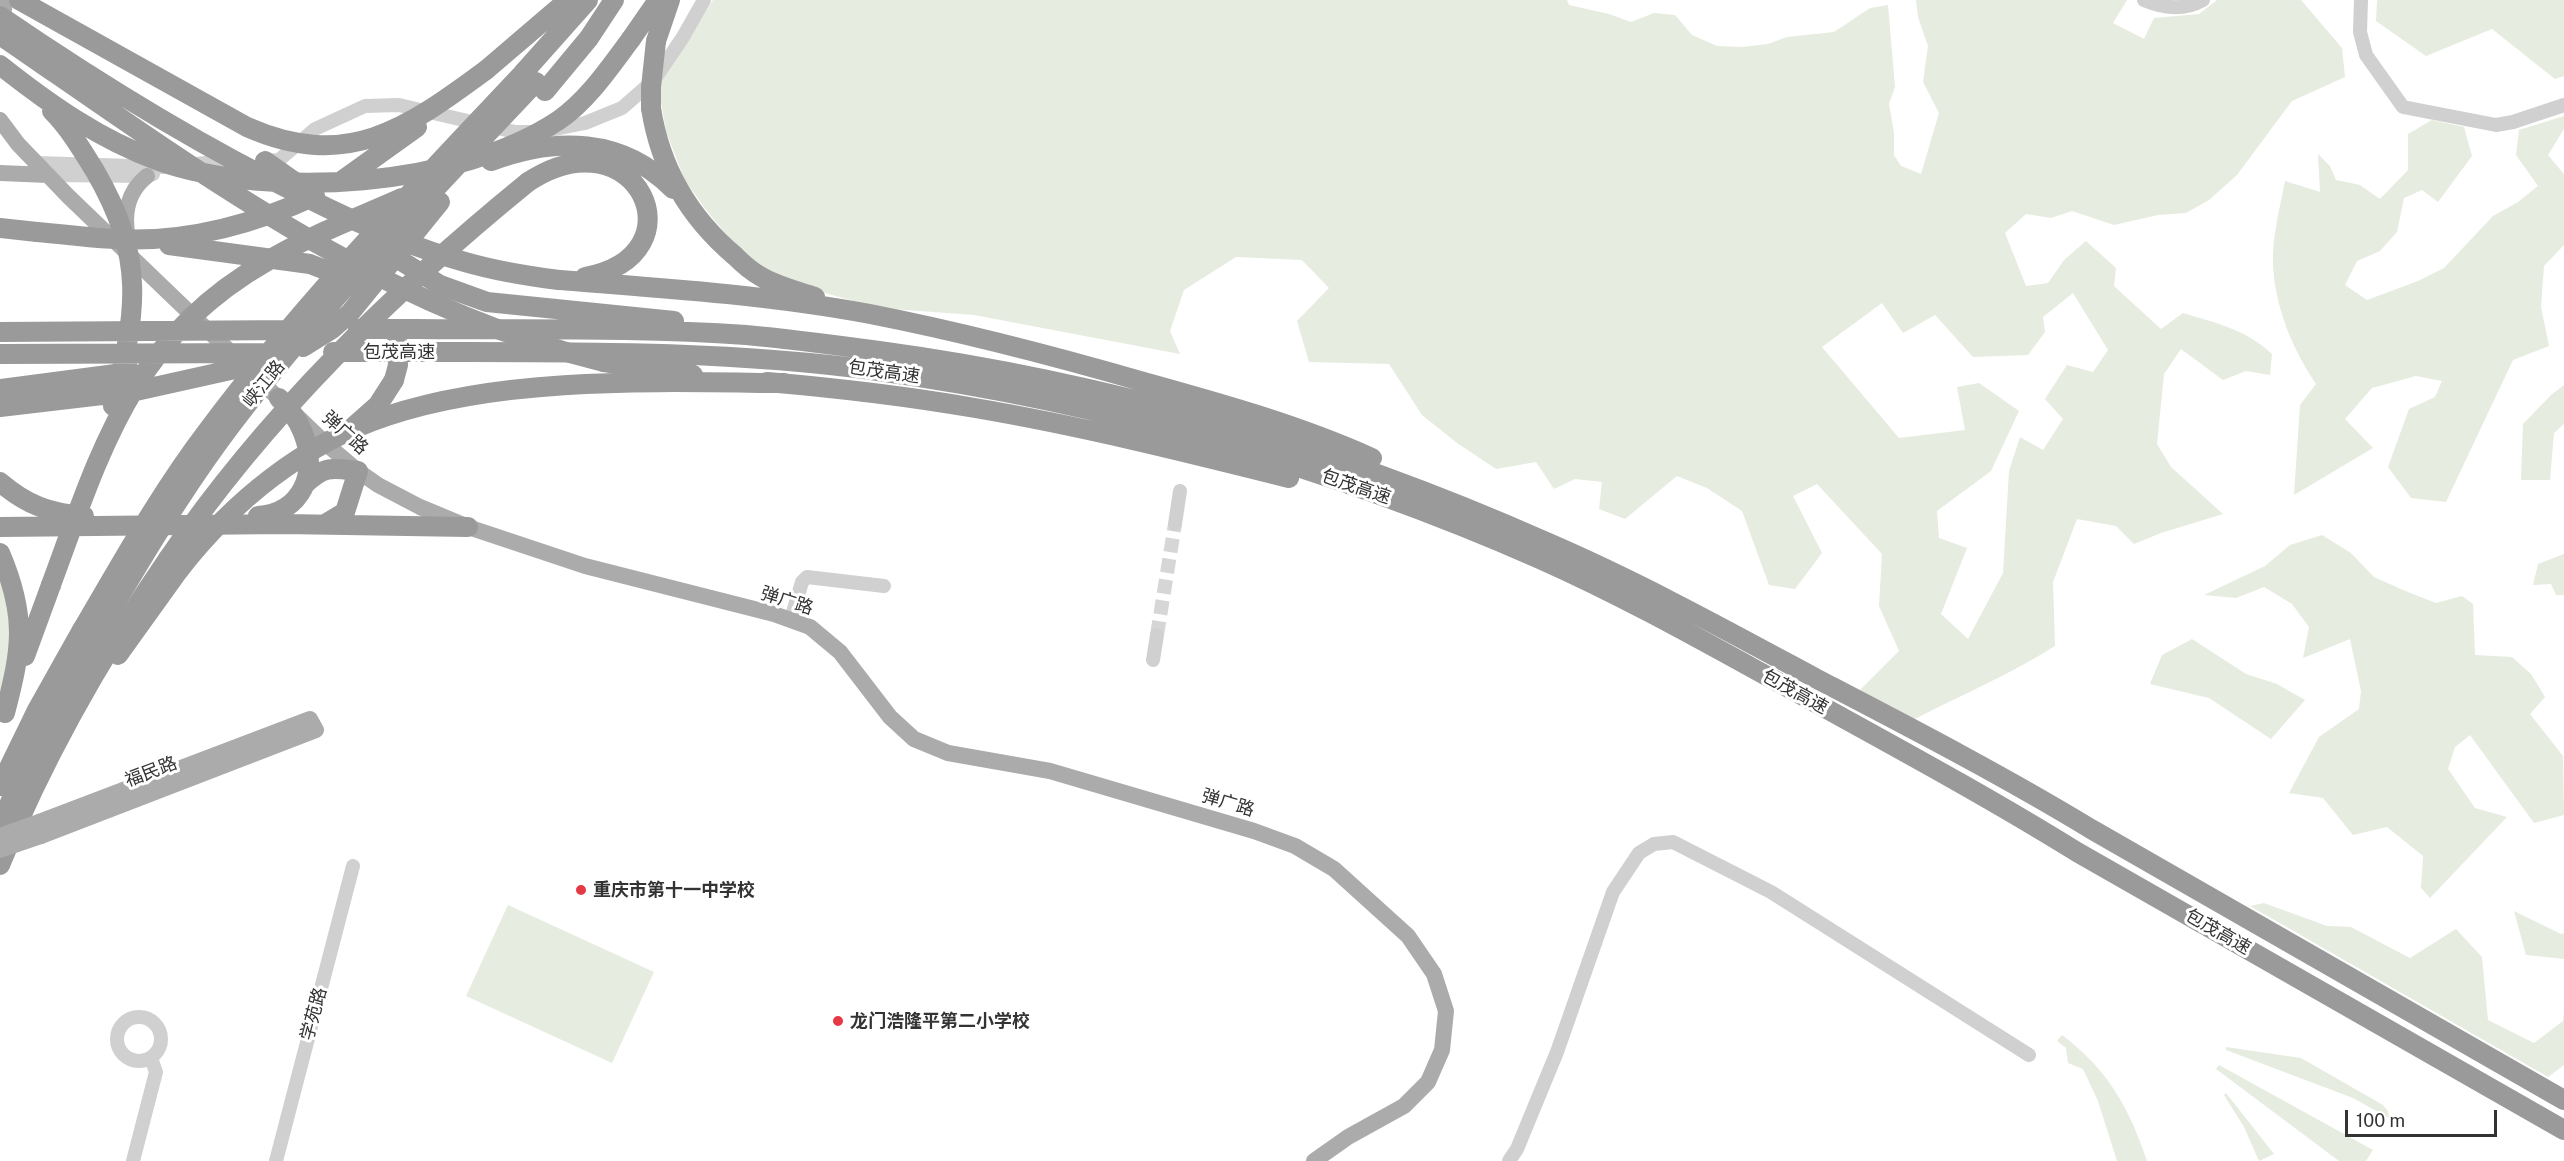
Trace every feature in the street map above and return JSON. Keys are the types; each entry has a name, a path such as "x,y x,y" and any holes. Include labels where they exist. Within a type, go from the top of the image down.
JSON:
{"highway":[{"path":"19,0 247,127 268,136 309,146 354,142 396,128 436,107 486,70"},
{"path":"116,239 178,237 208,233 267,216 302,202 345,179 373,160 437,111 568,0"},
{"name":"峡江路","path":"535,81 588,0"},
{"name":"峡江路","path":"0,786 36,712 186,490 256,393 335,300 609,0"},
{"path":"0,408 99,396 170,384 266,362 292,353 312,342 355,307 464,174 535,81 589,38 614,0"},
{"path":"7,71 92,130 157,160 190,171 222,176 291,182 332,182 402,174 455,163 507,147 535,135 561,118 586,96 658,0"},
{"path":"670,0 656,41 651,108 654,130 662,155 687,204"},
{"path":"0,16 83,72 223,156 326,208 415,246 464,262 511,273 559,280 771,299 869,314 1108,372 1284,425 1368,457 1490,517"},
{"path":"0,35 134,127 256,206 377,276 468,319 525,341 604,362 664,372 903,397 1105,434 1420,510"},
{"path":"2,719 95,465 111,412 128,339 132,309 131,258 113,205 88,159 55,115 7,71"},
{"path":"95,465 114,422 144,372 183,325 216,296 269,259 459,173 497,159 547,147 593,147 618,152 636,160 670,186 719,242 760,276 869,314"},
{"path":"265,161 287,175 399,261 440,285 463,295 514,306 653,318 748,336"},
{"path":"0,865 27,801 65,727 173,564 221,486 316,376 427,269 528,182 545,171 563,164 583,161 603,164 619,171 633,183 645,200 649,216 646,234 637,250 626,261 612,269 596,275 559,280"},
{"path":"0,228 246,254 310,264 343,276 375,299 394,330 398,347 396,372 387,393 378,405 339,436 292,463 250,494 173,564"},
{"name":"包茂高速","path":"0,332 416,329 645,331 748,336 928,359 1060,384 1137,402 1321,454 1490,517 1687,610 2018,785 2564,1100"},
{"path":"0,389 191,364 327,352"},
{"name":"包茂高速","path":"0,354 679,353 811,363 922,377 1056,403 1164,429 1293,466 1420,510 1545,561 1677,626 2005,808 2077,852 2564,1130"},
{"path":"339,436 409,409 489,393 620,384 784,384"},
{"path":"0,521 88,516 265,516 288,508 298,497 305,484 308,447 294,415 279,398"},
{"path":"305,484 317,473 329,468 358,471 345,512 325,524"},
{"path":"0,482 23,501 37,507 52,512 88,516"},
{"path":"0,527 325,524 468,527"},
{"path":"0,553 16,596 19,618 19,650 2,719"},
{"name":"峡江路","path":"0,826 89,633"}],"main road":[{"path":"0,27 6,0"},
{"name":"弹广路","path":"0,120 43,169 133,259 358,471 420,507 468,527 585,566 791,619 810,627 840,652 890,717 914,739 948,753 1050,771 1254,831 1295,846 1334,869 1408,936 1434,974 1446,1011 1442,1050 1428,1082 1404,1106 1348,1137 1314,1161"},
{"path":"0,162 43,169"},
{"path":"0,173 43,169"},
{"path":"133,259 127,231 130,193 147,176"},
{"name":"福民路","path":"0,850 40,829 313,725"},
{"name":"福民路","path":"0,836 40,829"}],"street":[{"path":"43,169 172,167 230,160 279,160 315,129 365,106 399,105 515,132 540,132 585,123 622,108 654,80 683,38 704,0"},
{"path":"2144,0 2167,8 2195,4 2203,0"},
{"path":"2361,0 2360,33 2366,55 2403,107 2496,125 2564,105"},
{"path":"43,169 147,176 172,167"},
{"path":"1175,524 1180,491"},
{"path":"791,619 802,582 807,577 884,586"},
{"path":"1153,660 1157,635"},
{"path":"1509,1161 1517,1149 1557,1052 1613,892 1639,853 1654,844 1673,842 1771,892 2030,1055"},
{"name":"学苑路","path":"276,1161 353,866"},
{"path":"133,1161 156,1072 151,1058"}],"shaded area":[{"path":"713,0 1567,0 1569,5 1609,14 1631,22 1654,13 1675,15 1692,35 1717,46 1742,47 1768,44 1787,37 1834,32 1870,8 1888,5 1895,87 1889,104 1894,133 1894,155 1901,166 1921,174 1939,113 1923,82 1928,46 1918,17 1916,0 2127,0 2113,23 2144,39 2154,18 2199,14 2217,0 2301,0 2342,48 2345,77 2292,101 2237,175 2209,200 2186,213 2158,215 2114,225 2072,211 2051,218 2026,214 2005,233 2026,286 2048,283 2064,260 2086,241 2116,268 2114,286 2161,329 2183,313 2242,333 2272,354 2270,375 2246,371 2223,380 2181,349 2164,374 2157,444 2171,467 2223,514 2134,544 2116,526 2077,519 2053,582 2055,646 2002,676 1911,721 1860,690 1899,651 1879,606 1882,554 1817,484 1793,496 1822,553 1795,589 1769,585 1742,511 1707,488 1677,476 1625,519 1599,509 1602,482 1575,479 1554,489 1536,462 1496,469 1457,443 1422,415 1389,364 1309,362 1297,321 1329,288 1302,260 1236,257 1184,290 1170,331 1180,354 974,315 879,308 825,293 778,275 743,254 710,215 685,181 666,131 658,84","holes":["2073,293 2108,350 2093,372 2067,365 2045,399 2063,419 2043,450 2020,437 2009,471 2003,573 1968,639 1941,614 1967,548 1939,538 1937,511 1991,471 2019,411 1979,383 1957,387 1965,430 1899,438 1822,347 1882,303 1903,333 1935,315 1973,357 2028,355 2045,332 2043,317"]},
{"path":"2377,0 2564,0 2564,76 2555,79 2492,29 2426,56 2376,21"},
{"path":"2564,116 2564,129 2548,155 2564,174 2564,245 2544,266 2541,307 2549,346 2513,360 2446,502 2411,498 2388,467 2409,409 2435,397 2442,381 2416,376 2372,388 2345,419 2373,448 2294,495 2300,405 2316,384 2292,342 2281,311 2274,280 2274,243 2285,181 2320,192 2318,154 2330,166 2336,180 2360,185 2380,199 2408,170 2408,134 2432,120 2464,127 2472,156 2438,202 2422,190 2404,198 2397,232 2380,251 2357,261 2345,285 2367,300 2418,281 2444,268 2493,216 2518,202 2538,186 2516,155 2519,130"},
{"path":"2564,385 2564,424 2554,433 2550,480 2521,480 2523,424"},
{"path":"2322,535 2351,553 2374,577 2436,603 2462,596 2473,604 2475,655 2512,657 2531,674 2545,697 2530,714 2563,756 2564,815 2534,823 2470,735 2455,747 2448,769 2475,808 2507,817 2430,898 2421,888 2423,856 2387,827 2353,835 2323,798 2289,793 2319,737 2359,709 2361,691 2350,639 2303,658 2309,627 2292,604 2264,587 2236,598 2204,595 2265,566 2290,545"},
{"path":"2564,554 2564,595 2556,595 2551,584 2533,585 2538,564"},
{"path":"0,572 8,594 11,652 0,694"},
{"path":"2192,639 2246,674 2277,684 2305,700 2271,739 2209,698 2150,684 2162,655"},
{"path":"2264,903 2327,926 2351,927 2410,958 2456,929 2482,957 2488,1020 2534,1043 2563,1021 2564,1013 2564,1065 2548,1077 2250,906"},
{"path":"508,905 654,972 612,1063 466,996"},
{"path":"2514,911 2561,934 2564,933 2564,959 2526,955"},
{"path":"2062,1035 2092,1062 2115,1091 2133,1123 2147,1161 2117,1161 2098,1101 2083,1069 2068,1063 2066,1048 2057,1041"},
{"path":"2226,1047 2301,1058 2383,1105 2388,1111 2389,1118 2353,1098 2226,1050"},
{"path":"2219,1065 2373,1150 2366,1161 2339,1161 2216,1069"},
{"path":"2226,1093 2274,1154 2259,1161 2244,1127 2224,1095"}],"tunnel":[{"path":"1157,635 1175,524"}],"place":[{"name":"重庆市第十一中学校","path":"581,890"},
{"name":"龙门浩隆平第二小学校","path":"838,1021"}]}
